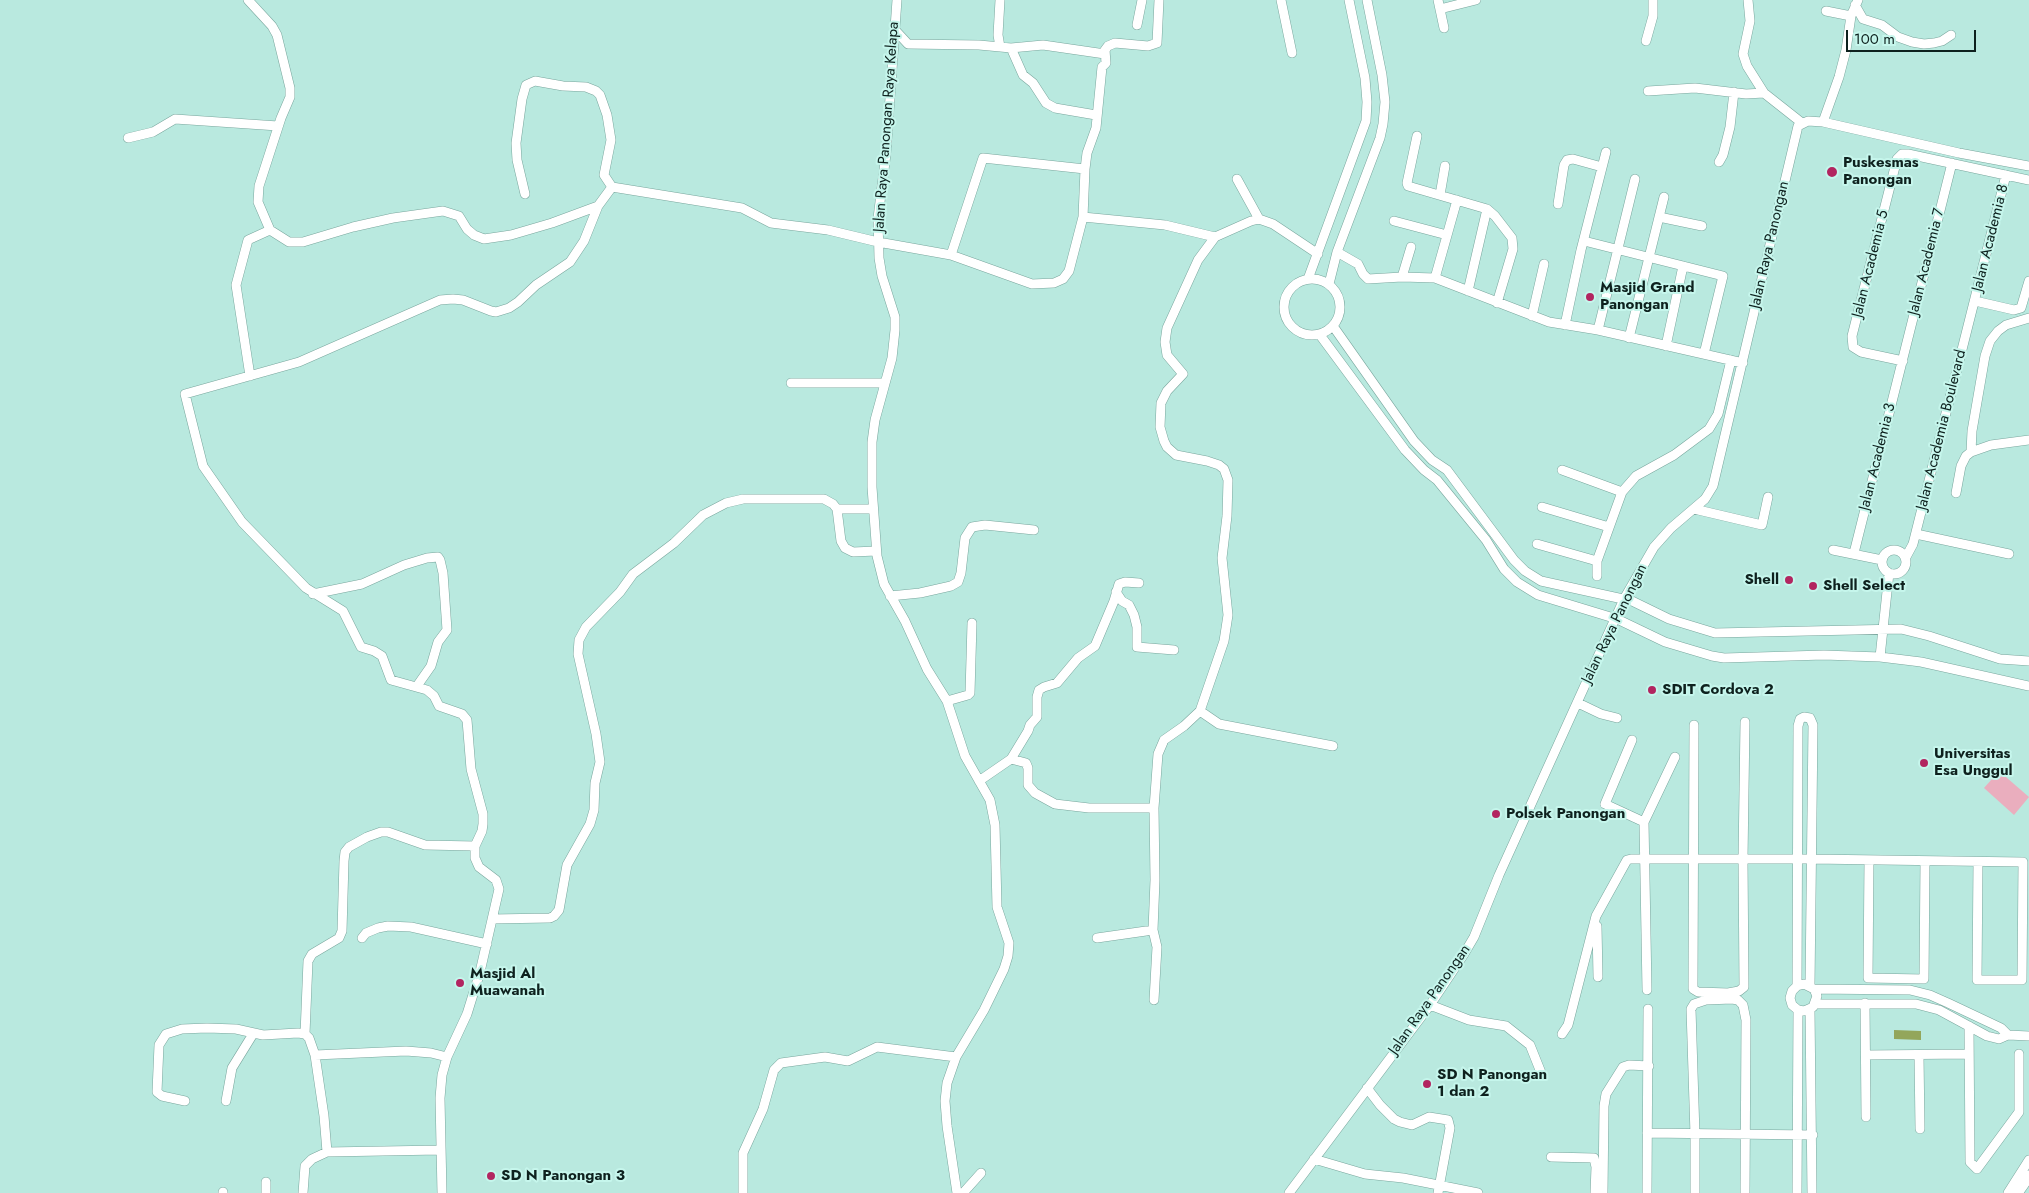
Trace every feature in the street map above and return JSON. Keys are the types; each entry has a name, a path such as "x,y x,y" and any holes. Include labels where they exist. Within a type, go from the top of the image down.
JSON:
{"main road":[{"path":"2017,1193 2029,1176"}],"street":[{"path":"248,0 272,26 281,44 290,88 290,97 278,126 259,186 258,202 270,230 289,242 303,242 353,227 393,218 443,212 459,216 474,235 484,239 511,235 552,223 598,206"},
{"name":"Jalan Raya Panongan Raya Kelapa","path":"897,0 878,242 882,276 895,317 895,330 892,358 875,420 872,442 876,551 881,578 905,621 927,669 946,701 955,723 961,748 990,800 993,812 997,907 1009,943 1004,969 984,1010 956,1057 949,1076 945,1101 949,1149 957,1193"},
{"path":"1000,0 998,35 1000,47"},
{"path":"1138,25 1142,0"},
{"path":"525,194 517,160 516,144 526,85 535,81 563,86 586,87 596,91 604,104 611,136 610,153 604,175 612,188 742,208 771,223 828,230 878,242 951,255 1032,284 1054,283 1063,278 1069,271 1083,217 1084,169 1088,148 1096,128 1102,67 1106,62 1105,54 1108,46 1112,44 1148,46 1157,44 1159,0"},
{"path":"1282,0 1292,53"},
{"path":"1308,279 1366,121 1368,102 1365,78 1349,0"},
{"path":"1328,284 1337,252 1384,124 1385,102 1382,75 1367,0"},
{"path":"1444,28 1439,5 1476,0"},
{"path":"1646,41 1653,16 1653,0"},
{"path":"1748,0 1750,21 1743,54 1748,66 1764,92 1802,122 1823,122 1942,150 2029,166"},
{"path":"1823,122 1841,69 1851,16 1857,3"},
{"path":"1857,3 1863,19 1882,25 1898,37 1912,42 1934,44 1951,35"},
{"path":"1826,11 1851,16"},
{"path":"895,30 908,44 1011,48 1043,45 1105,54"},
{"path":"1011,48 1023,75 1033,83 1046,103 1055,108 1096,115"},
{"path":"1648,91 1677,88 1746,94 1764,92"},
{"path":"1719,162 1723,155 1730,127 1734,92"},
{"path":"128,138 152,132 175,119 278,126"},
{"name":"Jalan Raya Panongan","path":"1288,1193 1430,1005 1474,937 1499,875 1624,599 1654,547 1671,528 1705,499 1713,486 1796,132 1802,122"},
{"path":"1416,136 1407,183 1411,188 1487,209 1508,233 1514,244 1497,303"},
{"path":"1565,325 1606,152"},
{"name":"Jalan Academia 5","path":"1903,361 1861,352 1853,346 1852,336 1897,159 1902,154 1952,162"},
{"path":"951,255 983,158 1084,169"},
{"path":"1558,204 1564,165 1567,160 1573,159 1602,167"},
{"path":"1952,162 2029,180"},
{"name":"Jalan Academia 7","path":"1903,361 1952,162"},
{"path":"1440,195 1445,166"},
{"name":"Jalan Academia 8","path":"1975,301 2006,175"},
{"path":"1236,179 1259,219"},
{"path":"1598,330 1616,250 1635,179"},
{"path":"442,1193 440,1098 442,1075 447,1057 467,1014 487,944 498,884 493,876 476,863 474,855 475,846 482,832 483,824 471,769 468,720 462,714 439,706 431,692 417,686 391,680 382,656 361,647 343,611 313,594 242,522 203,466 185,394 299,362 440,300 458,299 496,312 509,308 536,285 570,262 584,241 598,206 612,188"},
{"path":"1629,338 1664,197"},
{"path":"1435,278 1457,200"},
{"path":"1468,291 1487,209"},
{"path":"1083,217 1165,225 1215,237"},
{"path":"1659,217 1702,226"},
{"path":"1154,1000 1157,947 1153,930 1156,764 1160,745 1170,734 1184,726 1200,711 1227,628 1228,602 1222,571 1228,480 1224,469 1207,461 1183,458 1171,452 1162,434 1160,418 1163,397 1183,374 1167,355 1165,342 1167,328 1198,260 1215,237 1259,219 1273,224 1318,254"},
{"path":"1394,221 1446,235"},
{"path":"250,376 236,285 248,240 270,230"},
{"path":"1584,241 1723,276 1704,354"},
{"path":"1402,277 1411,247"},
{"path":"1337,252 1358,264 1368,279 1435,278 1532,316 1565,325 1598,330 1743,363"},
{"path":"1532,316 1544,264"},
{"path":"1666,346 1684,266"},
{"path":"1308,279 1316,279 1328,284 1337,293 1340,306 1338,319 1334,326 1313,336 1298,332 1292,327 1284,313 1284,305 1289,291 1294,285 1308,279"},
{"path":"1975,301 2014,310 2021,308 2029,281"},
{"name":"Jalan Academia Boulevard","path":"1888,573 1896,574 1903,571 1906,557 1913,544 1975,301"},
{"path":"1971,452 1972,431 1985,356 1990,342 1998,331 2006,325 2029,318"},
{"path":"1334,326 1414,441 1432,460 1447,470 1525,572 1548,582 1640,604 1669,618 1715,633 1901,629 1930,636 2000,659 2029,661"},
{"path":"1320,334 1404,450 1437,480 1486,540 1504,569 1518,582 1538,595 1617,618 1665,642 1712,656 1724,658 1880,657 1921,662 2029,686"},
{"path":"1597,576 1597,561 1622,492 1636,476 1674,455 1709,429 1718,414 1731,360"},
{"name":"Jalan Academia 3","path":"1854,553 1903,361"},
{"path":"791,383 884,384"},
{"path":"1956,493 1962,466 1966,456 1971,452 1991,445 2029,440"},
{"path":"1404,450 1414,441"},
{"path":"1562,470 1622,492"},
{"path":"1694,509 1762,525 1768,497"},
{"path":"492,919 543,919 554,916 559,910 567,865 590,824 594,810 595,783 600,762 596,734 578,654 579,640 586,627 620,592 633,574 674,543 703,515 717,507 743,500 824,500 833,504 837,509 841,541 845,548 853,552 876,551"},
{"path":"1542,507 1609,528"},
{"path":"837,509 874,509"},
{"path":"890,596 926,592 952,586 958,582 961,573 965,538 972,528 985,525 1034,530"},
{"path":"1916,534 2009,554"},
{"path":"1537,544 1597,561"},
{"path":"1833,550 1882,560"},
{"path":"1880,657 1888,573 1883,568 1882,560 1886,553 1893,550 1900,551 1906,557"},
{"path":"313,594 358,585 404,565 427,558 438,558 443,573 447,630 438,642 431,666 417,686"},
{"path":"979,781 1011,759 1030,725 1037,717 1038,692 1044,687 1057,683 1078,658 1094,646 1121,583 1139,583"},
{"path":"1116,592 1122,601 1128,604 1134,616 1137,627 1137,647 1174,650"},
{"path":"946,701 964,697 970,693 972,623"},
{"path":"1578,703 1601,714 1616,718"},
{"path":"1200,711 1218,724 1333,746"},
{"path":"1797,986 1798,726 1800,719 1810,718 1813,725 1812,987 1817,996 1813,1006 1812,1193"},
{"path":"1694,725 1693,989 1698,992 1728,993 1739,991 1744,987 1745,722"},
{"path":"1632,740 1605,804 1644,822"},
{"path":"1647,990 1644,822 1675,757"},
{"path":"1011,759 1026,763 1028,768 1028,785 1035,793 1055,804 1089,808 1154,808"},
{"path":"305,1034 308,961 312,954 339,938 342,931 344,861 345,852 349,847 381,832 388,832 425,845 475,846"},
{"path":"1562,1034 1568,1024 1596,916 1628,860 1644,858 2023,862 2022,980 1977,980 1978,862"},
{"path":"1869,860 1868,978 1924,979 1925,861"},
{"path":"1596,916 1598,977"},
{"path":"362,938 372,930 388,926 403,926 487,944"},
{"path":"1097,938 1153,930"},
{"path":"2008,1035 2000,1028 1948,1003 1930,995 1910,990 1812,987 1804,984 1797,986 1792,991 1790,998 1792,1005 1798,1010 1804,1011 1813,1006 1865,1003 1916,1004 1939,1010 1987,1036 1998,1039 2008,1035 2029,1036"},
{"path":"1695,1193 1695,1134 1690,1009 1694,1004 1706,1000 1738,1000 1745,1010 1745,1193"},
{"path":"1865,1003 1866,1117"},
{"path":"1430,1005 1456,1016 1506,1026 1530,1045 1542,1075"},
{"path":"1647,1193 1648,1009"},
{"path":"1797,1193 1798,1010"},
{"path":"1969,1026 1970,1162 1977,1169 2019,1112 2019,1054"},
{"path":"185,1101 162,1096 157,1092 159,1045 163,1036 182,1029 207,1028 236,1029 253,1034 305,1034 309,1038 315,1055 327,1152"},
{"path":"226,1101 232,1068 253,1034"},
{"path":"744,1193 743,1152 763,1109 774,1070 781,1063 825,1057 848,1061 877,1047 956,1057"},
{"path":"315,1055 406,1051 447,1057"},
{"path":"1866,1055 1969,1054"},
{"path":"1919,1055 1920,1129"},
{"path":"1603,1193 1604,1106 1606,1094 1623,1067 1629,1065 1649,1066"},
{"path":"1367,1088 1387,1112 1400,1122 1412,1125 1429,1118 1448,1120 1450,1128 1439,1188"},
{"path":"1647,1133 1813,1135"},
{"path":"304,1193 305,1166 312,1159 327,1152 440,1150"},
{"path":"1551,1158 1594,1158 1596,1193"},
{"path":"1314,1159 1366,1174 1403,1178 1439,1188 1478,1193"},
{"path":"2008,1193 2029,1160"},
{"path":"963,1193 981,1173"},
{"path":"266,1182 266,1193"}],"shaded area":[{"path":"1999,771 2029,797 2014,815 1984,788"},
{"path":"1894,1030 1921,1031 1921,1040 1894,1039"}],"place":[{"name":"Puskesmas Panongan","path":"1832,172"},
{"name":"Masjid Grand Panongan","path":"1590,297"},
{"name":"Shell","path":"1789,580"},
{"name":"Shell Select","path":"1813,586"},
{"name":"SDIT Cordova 2","path":"1652,690"},
{"name":"Universitas Esa Unggul","path":"1924,763"},
{"name":"Polsek Panongan","path":"1496,814"},
{"name":"Masjid Al Muawanah","path":"460,983"},
{"name":"SD N Panongan 1 dan 2","path":"1427,1084"},
{"name":"SD N Panongan 3","path":"491,1176"}]}
